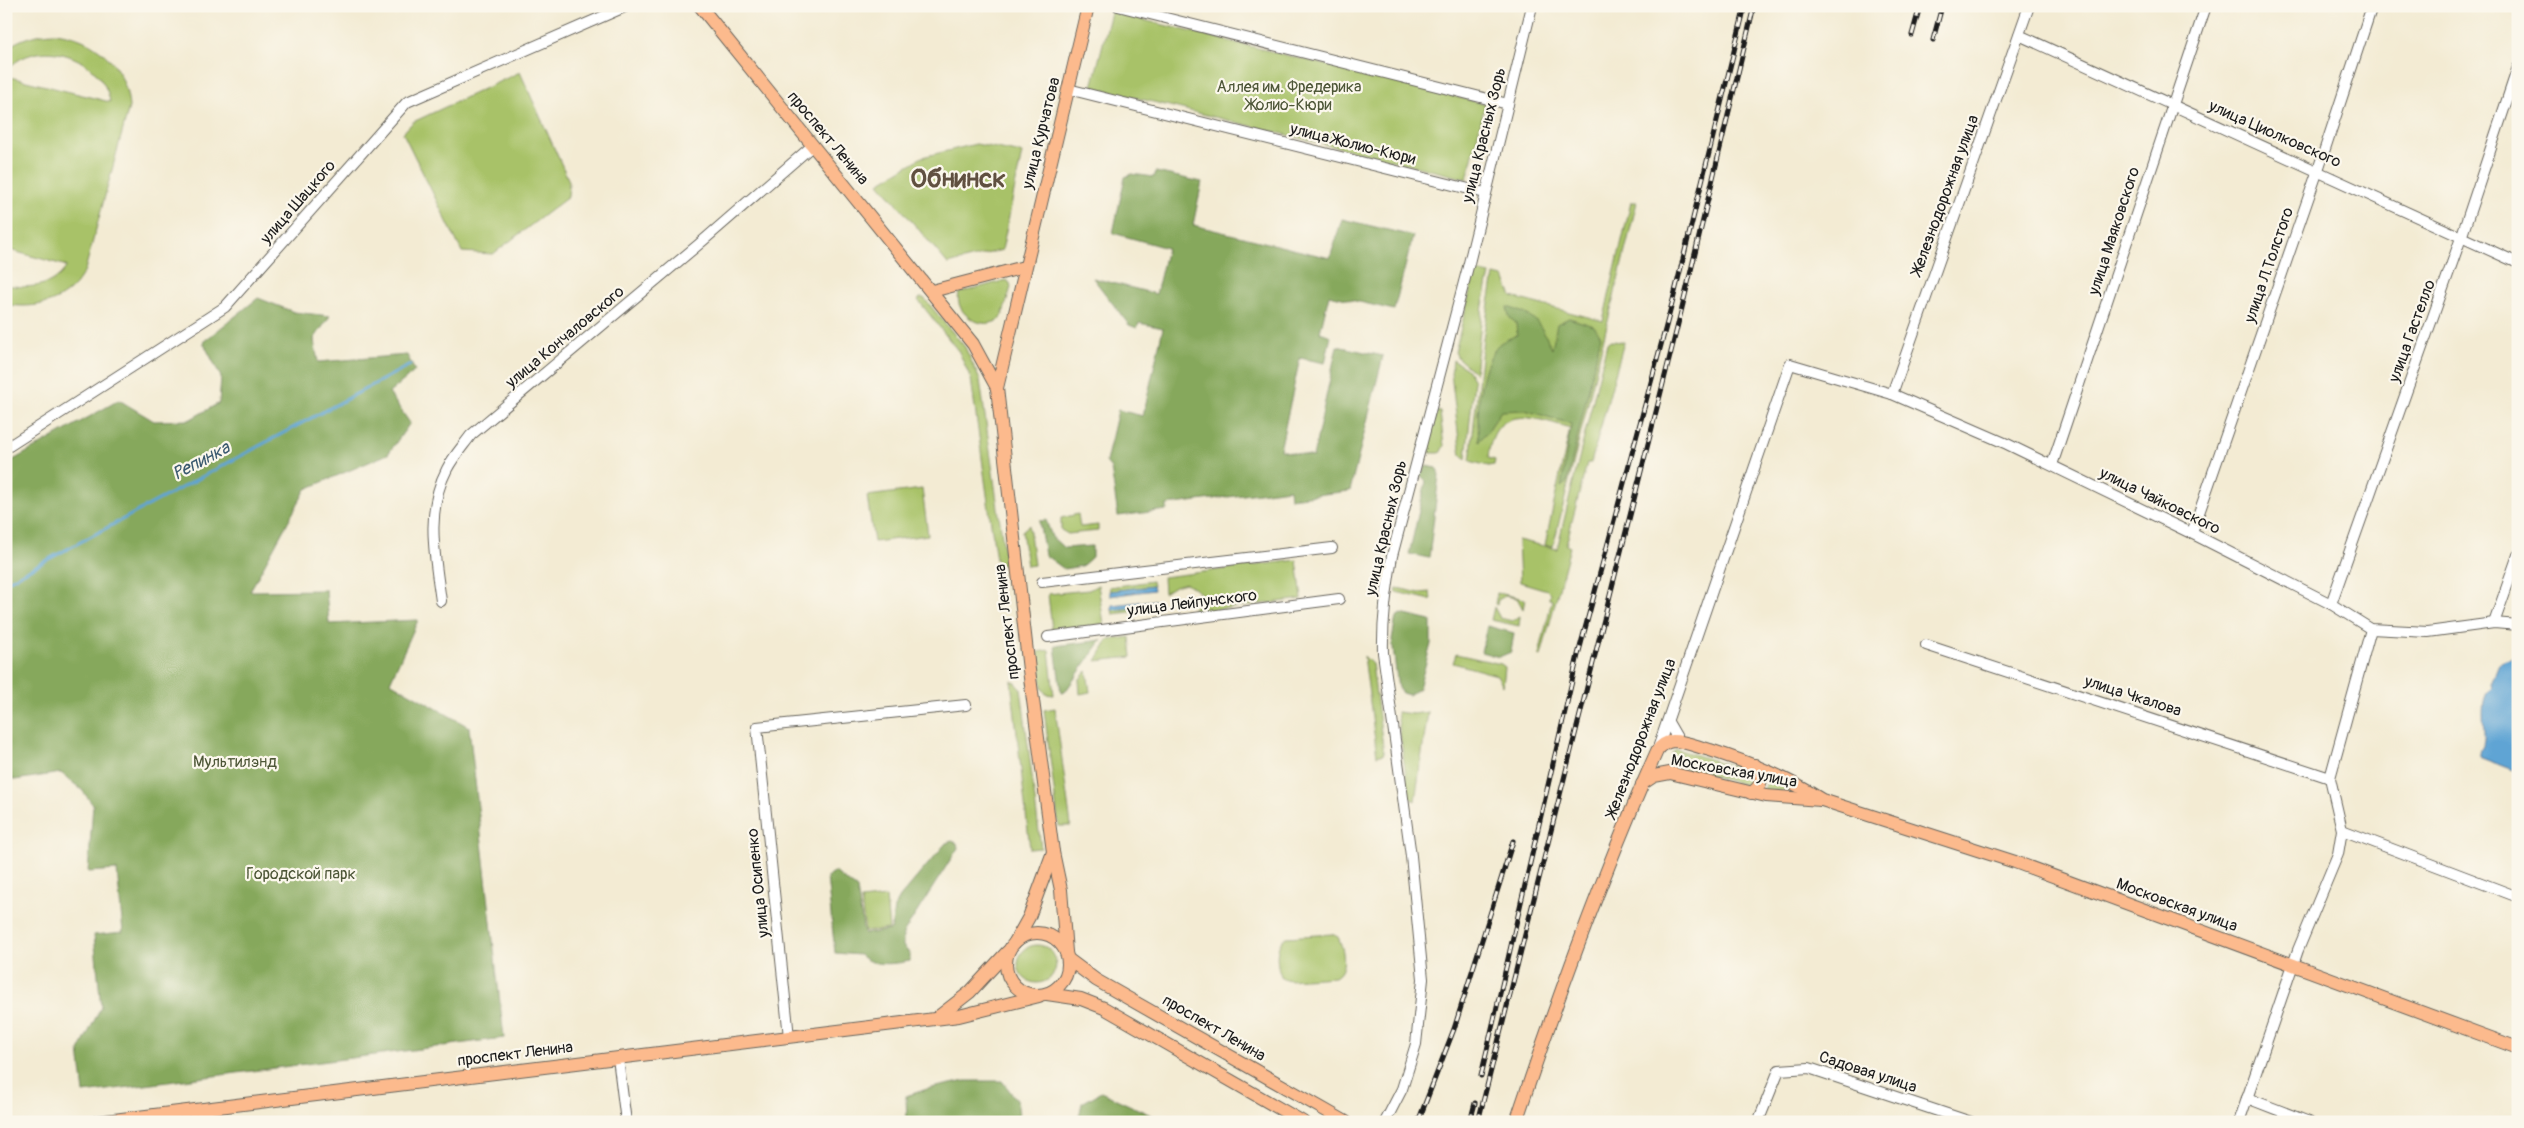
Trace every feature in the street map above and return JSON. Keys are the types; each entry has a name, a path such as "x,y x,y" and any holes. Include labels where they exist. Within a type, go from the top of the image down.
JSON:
{"main road":[{"name":"проспект Ленина","path":"700,6 812,146 828,162 932,291 973,344 997,388 1029,670 1053,852 1061,890 1067,956 1096,980 1346,1122"},
{"name":"улица Курчатова","path":"997,388 1024,267 1088,6"},
{"path":"932,291 1024,267"},
{"name":"Московская улица","path":"1657,750 1667,742 1679,742 1755,765 1794,782 1822,800 2015,862 2518,1048"},
{"path":"1657,750 1658,761 1670,773"},
{"name":"Железнодорожная улица","path":"1516,1122 1556,1000 1657,750"},
{"path":"1751,793 1759,788 1762,780 1760,771 1755,765"},
{"name":"Московская улица","path":"1642,784 1654,776 1670,773 1782,799 1822,800"},
{"name":"проспект Ленина","path":"936,1018 970,992 1013,945 1029,917 1053,852"},
{"path":"1028,934 1043,934 1057,940 1067,956 1064,981 1043,995 1024,993 1012,984 1006,970 1006,962 1013,945 1028,934"},
{"name":"проспект Ленина","path":"97,1122 959,1016 1043,995 1081,999 1104,1008 1303,1122"}],"street":[{"name":"улица Шацкого","path":"6,448 225,308 407,102 627,6"},
{"path":"1118,6 1508,104"},
{"name":"улица Красных Зорь","path":"1385,1122 1402,1089 1416,1044 1423,979 1411,856 1382,653 1383,618 1392,556 1532,6"},
{"name":"Железнодорожная улица","path":"1892,394 2029,6"},
{"name":"улица Маяковского","path":"2052,465 2206,6"},
{"name":"улица Л.Толстого","path":"2192,534 2318,170 2372,6"},
{"name":"улица Циолковского","path":"2019,35 2462,235 2518,263"},
{"name":"улица Гастелло","path":"2331,604 2462,235 2518,67"},
{"name":"улица Жолио-Кюри","path":"1068,89 1485,193"},
{"name":"улица Кончаловского","path":"441,601 432,534 434,504 446,470 471,434 698,245 812,146"},
{"name":"Железнодорожная улица","path":"1657,750 1790,364"},
{"name":"улица Чайковского","path":"1790,364 1892,394 2052,465 2331,604 2371,629 2428,632 2494,623 2518,625"},
{"path":"1042,582 1332,548"},
{"path":"2494,623 2518,555"},
{"name":"улица Лейпунского","path":"1048,637 1339,599"},
{"path":"2239,1122 2293,965 2338,854 2342,830 2330,778 2371,629"},
{"name":"улица Чкалова","path":"1926,645 2330,778"},
{"name":"улица Осипенко","path":"789,1037 757,727 966,705"},
{"path":"1668,722 1679,742"},
{"path":"2342,830 2518,897"},
{"path":"618,1058 626,1122"},
{"name":"Садовая улица","path":"1758,1122 1779,1070 1809,1068 1970,1122"},
{"path":"2247,1098 2310,1122"}],"green space":[{"name":"Аллея им. Фредерика Жолио-Кюри","path":"1111,12 1485,104 1467,179 1092,87"},
{"path":"53,33 68,35 82,40 106,55 122,78 127,92 129,107 85,270 71,289 53,301 32,306 8,305 6,304 6,285 24,287 41,285 56,278 67,266 6,249 6,76 110,102 105,86 95,73 82,62 67,55 51,52 34,54 19,60 6,71 6,49 28,37"},
{"path":"520,72 569,181 568,197 493,254 462,252 403,133 413,122"},
{"path":"976,144 1022,153 1002,250 948,264 879,183 922,157"},
{"path":"1156,172 1202,182 1193,225 1330,258 1342,219 1413,236 1394,310 1329,295 1320,332 1331,336 1325,363 1300,358 1280,450 1313,457 1337,346 1383,356 1350,491 1290,498 1289,489 1167,505 1167,510 1118,516 1111,468 1106,462 1118,410 1143,416 1163,328 1139,323 1137,328 1129,325 1093,278 1156,294 1167,248 1113,233 1125,177 1132,174 1154,177"},
{"path":"1631,202 1637,202 1553,547 1545,545 1570,428 1529,418 1517,418 1507,421 1498,428 1492,440 1488,458 1495,460 1494,465 1488,466 1470,461 1483,338 1494,275 1504,277 1512,297 1603,321"},
{"path":"1480,272 1490,274 1483,305 1475,373 1458,358 1455,352 1474,275"},
{"path":"1006,280 1010,283 1011,287 1002,317 995,322 987,323 979,322 965,314 958,301 959,293"},
{"name":"Городской парк","path":"258,298 294,312 330,316 314,339 318,362 407,355 415,371 389,393 410,423 388,454 306,489 250,591 326,590 329,624 418,620 390,682 469,727 504,1038 84,1093 79,1051 101,1007 94,935 123,932 117,870 88,872 93,805 82,790 61,773 15,780 6,776 6,464 119,400 154,421 189,420 219,403 221,377 203,342"},
{"path":"924,298 965,347 980,380 1006,565 1001,565 996,560 971,379 959,352 918,300"},
{"path":"1507,307 1525,314 1536,321 1552,349 1557,324 1569,318 1594,326 1601,336 1567,482 1561,487 1571,424 1525,410 1501,411 1486,434 1479,441 1480,392 1486,367 1497,346 1517,335 1516,323 1509,317"},
{"path":"1611,341 1624,342 1591,463 1587,463 1566,545 1570,547 1541,656 1539,655 1552,600 1549,599 1550,593 1547,590 1520,582 1518,540 1557,549 1607,343"},
{"path":"1453,360 1467,369 1474,381 1466,459 1461,455 1460,449 1451,373"},
{"path":"1437,411 1440,412 1444,446 1440,453 1430,453 1428,446"},
{"path":"1426,466 1437,468 1439,475 1429,558 1409,554 1426,481 1420,475"},
{"path":"922,489 928,535 874,542 867,496"},
{"path":"1078,514 1080,527 1098,525 1098,531 1068,534 1061,530 1061,518"},
{"path":"1046,520 1052,537 1064,548 1092,546 1092,557 1082,566 1064,569 1045,555 1039,521"},
{"path":"1029,525 1034,565 1027,566 1022,531"},
{"path":"1297,560 1302,599 1190,613 1203,595 1186,583 1175,586 1164,593 1163,577"},
{"path":"1152,581 1153,586 1110,591 1109,587"},
{"path":"1098,585 1104,624 1052,630 1048,594 1089,590"},
{"path":"1397,588 1420,593 1430,592 1431,600 1396,592"},
{"path":"1497,593 1525,599 1523,609 1517,598 1505,596 1498,600 1497,605 1495,604"},
{"path":"1155,605 1156,609 1113,614 1112,610"},
{"path":"1494,607 1500,618 1512,621 1520,616 1519,626 1491,620"},
{"path":"1401,614 1431,621 1431,644 1419,688 1409,695 1402,693 1398,688 1392,639 1396,617"},
{"path":"1487,626 1514,633 1511,652 1499,657 1481,652"},
{"path":"1130,637 1132,657 1096,661 1108,640"},
{"path":"1102,640 1065,692 1061,693 1055,646"},
{"path":"1049,650 1054,695 1046,694 1042,688 1038,652"},
{"path":"1456,654 1501,664 1505,667 1503,686 1497,675 1453,663"},
{"path":"1364,656 1372,664 1384,754 1377,756"},
{"path":"1087,671 1090,692 1080,694 1079,680"},
{"path":"1011,681 1016,683 1021,689 1041,848 1030,849"},
{"path":"1055,708 1071,826 1059,826 1058,821 1044,710"},
{"path":"1397,712 1413,714 1428,712 1415,801 1409,798"},
{"path":"1676,749 1752,772 1756,780 1749,786 1675,766 1670,759"},
{"path":"1769,778 1798,792 1763,791"},
{"path":"952,841 957,843 958,848 903,934 903,946 910,954 910,961 890,964 877,963 860,955 835,953 827,877 835,872 857,889 864,934 891,930 894,908 900,897 946,843"},
{"path":"886,897 889,929 865,932 861,900"},
{"path":"1332,934 1338,937 1342,947 1344,959 1339,974 1335,977 1289,980 1282,978 1278,968 1277,956 1279,945 1286,937"},
{"path":"1037,945 1051,950 1056,964 1051,978 1037,983 1023,978 1018,964 1023,950"},
{"path":"965,1081 1002,1081 1017,1100 1020,1122 907,1122 906,1096 927,1089"},
{"path":"1101,1092 1166,1122 1078,1122 1082,1103"}],"water":[{"path":"1153,586 1154,590 1110,596 1110,591"},
{"path":"1155,600 1155,605 1112,610 1112,605"},
{"path":"2518,656 2518,772 2479,757 2479,754 2484,739 2483,712 2485,698 2492,688 2491,684 2500,662"}],"waterway":[{"name":"Репинка","path":"6,582 410,365"}],"railway":[{"path":"1481,1076 1578,655 1673,300 1745,6"},
{"path":"1478,1122 1683,304 1754,6"},
{"path":"1912,35 1920,6"},
{"path":"1933,40 1942,6"},
{"path":"1418,1122 1454,1029 1513,841"},
{"path":"1470,1122 1475,1103"}],"district":[{"name":"Обнинск","path":"958,179"}],"park label":[{"name":"Мультилэнд","path":"235,762"}]}
